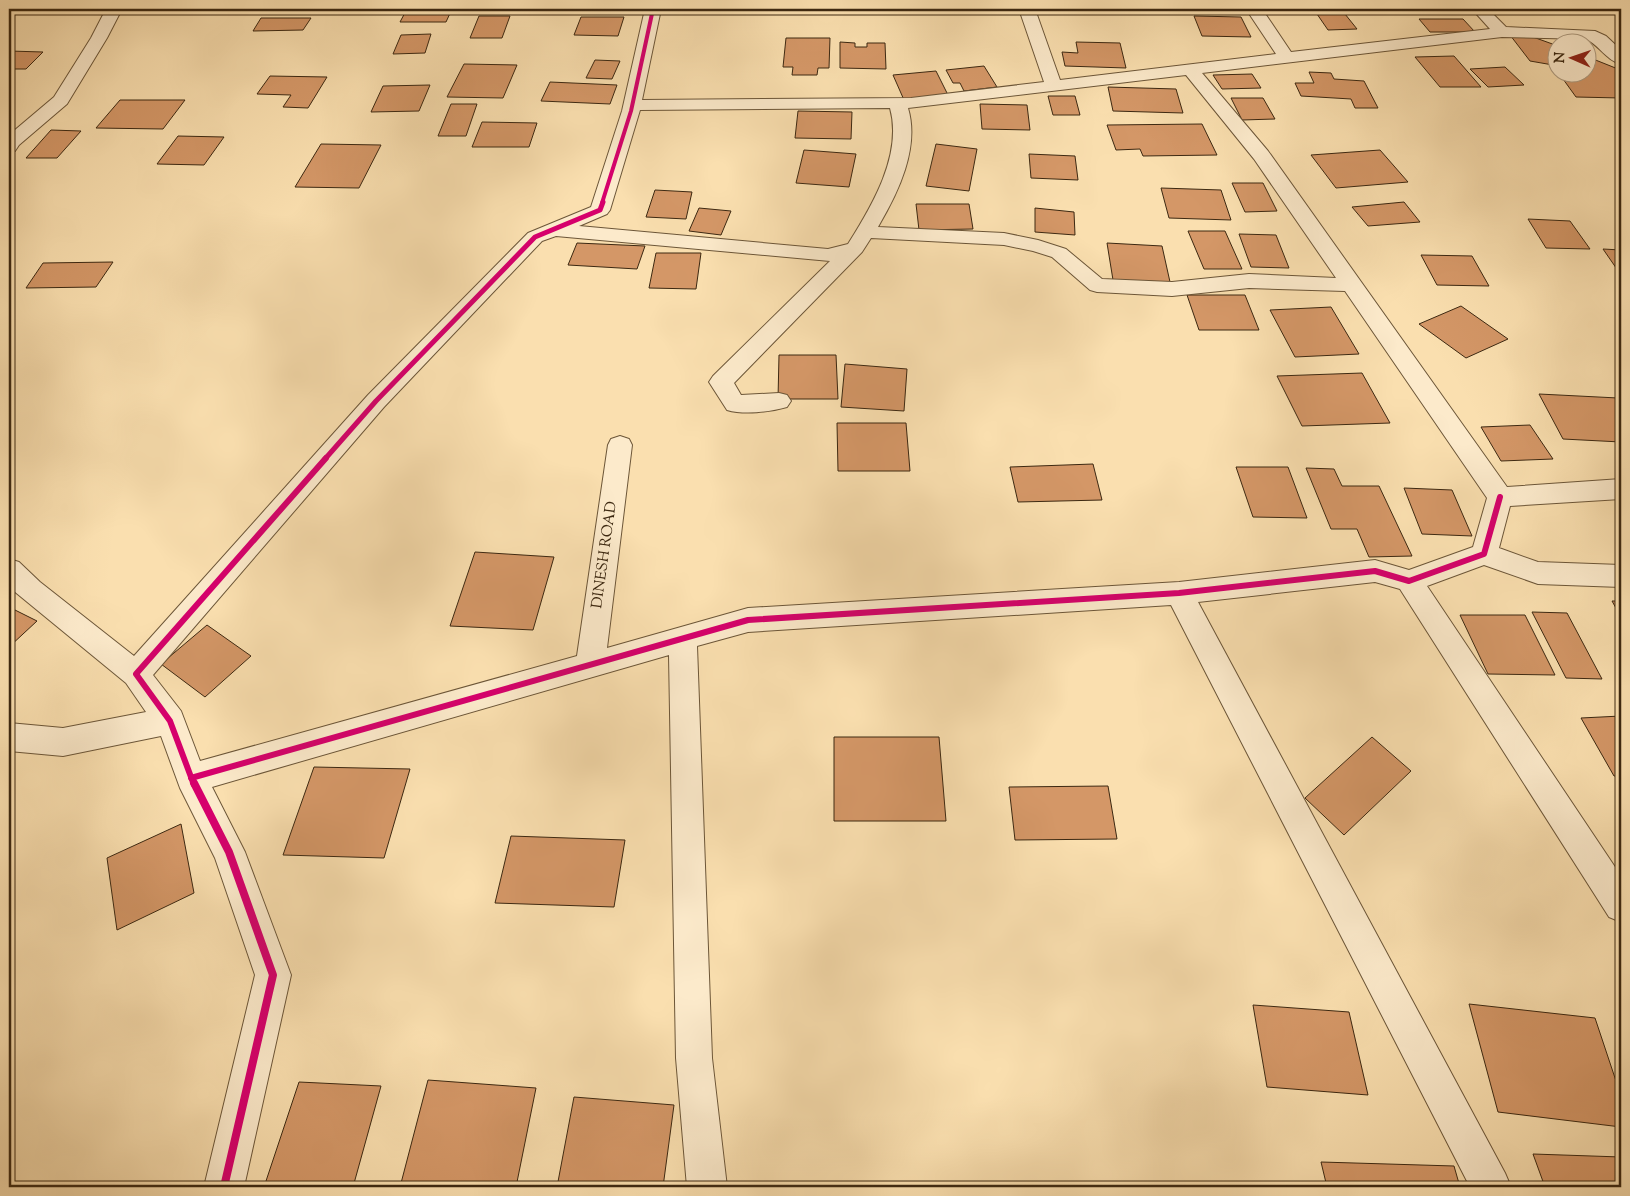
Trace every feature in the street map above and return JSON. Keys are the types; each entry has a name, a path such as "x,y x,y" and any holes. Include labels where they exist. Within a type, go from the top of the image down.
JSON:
{"street":[{"path":"9,147 12,142 61,100 99,38 114,9"},
{"path":"136,674 376,401 535,237 600,210 615,167 646,49 654,9"},
{"path":"1027,9 1054,86"},
{"path":"1254,9 1287,58"},
{"path":"1480,9 1502,32"},
{"path":"631,105 898,104 1502,32 1589,34 1600,39 1621,59"},
{"path":"1190,69 1262,155 1500,497"},
{"path":"779,401 735,404 721,382 860,240 891,183 904,129 898,104"},
{"path":"9,119 37,120"},
{"path":"553,229 828,254 860,240 1004,239 1038,246 1059,253 1076,269 1098,285 1172,289 1249,281 1352,285"},
{"name":"DINESH ROAD","path":"590,665 620,445"},
{"path":"1500,497 1621,489"},
{"path":"1484,554 1500,497"},
{"path":"191,778 748,620 1179,593 1375,571 1409,581 1484,554 1538,573 1621,576"},
{"path":"9,570 30,590 136,674 170,721 191,778 229,852 273,975 224,1187"},
{"path":"1409,581 1621,905"},
{"path":"1179,593 1491,1187"},
{"path":"683,638 694,1058 707,1187"},
{"path":"9,737 63,742 170,721"}],"building":[{"path":"322,9 377,9 376,12 320,12"},
{"path":"407,9 452,9 446,22 400,22"},
{"path":"1317,14 1345,14 1357,29 1328,30"},
{"path":"479,16 510,16 502,38 470,38"},
{"path":"1194,16 1241,17 1251,37 1202,36"},
{"path":"581,17 624,17 618,36 574,35"},
{"path":"261,18 311,18 303,30 253,31"},
{"path":"1419,19 1463,19 1475,32 1430,32"},
{"path":"431,34 425,53 393,54 401,35"},
{"path":"1510,35 1533,37 1548,42 1548,64 1530,61"},
{"path":"786,38 830,38 829,68 818,68 817,75 792,75 793,67 783,67"},
{"path":"840,42 855,43 855,47 867,47 867,43 885,43 886,69 840,68"},
{"path":"1076,42 1120,43 1126,68 1065,66 1062,52 1078,53"},
{"path":"9,51 43,52 26,69 9,69"},
{"path":"1454,56 1481,87 1440,87 1415,57"},
{"path":"595,60 620,61 612,79 586,78"},
{"path":"1598,61 1618,69 1621,74 1621,98 1576,97 1565,82 1598,82"},
{"path":"464,64 517,65 503,98 447,97"},
{"path":"984,66 997,87 964,91 960,83 953,83 946,70"},
{"path":"1505,67 1524,85 1488,87 1470,69"},
{"path":"936,71 948,95 904,100 893,75"},
{"path":"1309,72 1331,73 1334,79 1364,81 1378,108 1355,108 1351,99 1301,96 1295,83 1314,83"},
{"path":"1252,74 1261,88 1222,89 1213,75"},
{"path":"270,76 327,77 308,108 283,107 291,95 257,94"},
{"path":"550,82 617,85 610,104 541,101"},
{"path":"430,85 419,111 371,112 383,86"},
{"path":"1108,87 1176,89 1183,113 1113,111"},
{"path":"1048,96 1075,96 1080,115 1053,115"},
{"path":"1231,98 1263,98 1275,119 1242,120"},
{"path":"120,100 185,100 163,129 96,128"},
{"path":"451,104 477,104 466,136 438,136"},
{"path":"980,104 1027,105 1030,130 982,129"},
{"path":"798,111 852,112 851,139 795,138"},
{"path":"482,122 537,123 529,147 472,147"},
{"path":"1202,124 1217,155 1143,156 1140,149 1116,150 1107,125"},
{"path":"51,130 81,131 57,158 26,158"},
{"path":"178,136 224,137 204,165 157,164"},
{"path":"321,144 381,145 359,188 295,187"},
{"path":"936,144 977,149 969,191 926,186"},
{"path":"804,150 856,154 849,187 796,183"},
{"path":"1380,150 1408,182 1336,188 1311,155"},
{"path":"1029,154 1075,156 1078,180 1031,178"},
{"path":"1232,183 1263,183 1277,211 1245,212"},
{"path":"1161,188 1221,190 1231,220 1169,218"},
{"path":"655,190 692,192 686,219 646,217"},
{"path":"1404,202 1420,222 1368,226 1352,207"},
{"path":"916,204 969,204 973,229 919,230"},
{"path":"699,208 731,211 721,235 689,231"},
{"path":"1035,208 1074,212 1075,235 1035,232"},
{"path":"1528,219 1570,221 1590,249 1546,248"},
{"path":"1188,231 1225,231 1242,269 1204,269"},
{"path":"1239,234 1276,235 1289,268 1251,267"},
{"path":"577,243 645,246 637,269 568,265"},
{"path":"1107,243 1162,246 1170,282 1113,280"},
{"path":"1603,249 1621,250 1621,275"},
{"path":"656,253 701,253 696,289 649,288"},
{"path":"1421,255 1472,256 1489,286 1437,285"},
{"path":"113,262 96,287 26,288 43,263"},
{"path":"1187,295 1245,295 1259,330 1199,330"},
{"path":"1461,306 1508,339 1466,358 1419,324"},
{"path":"1331,307 1359,354 1295,357 1270,310"},
{"path":"779,355 836,355 838,399 778,399"},
{"path":"845,364 907,369 904,411 841,407"},
{"path":"1362,373 1390,423 1302,426 1277,376"},
{"path":"1539,394 1618,398 1621,403 1621,442 1563,439"},
{"path":"837,423 906,423 910,471 838,471"},
{"path":"1530,425 1553,459 1501,461 1481,427"},
{"path":"1093,464 1102,500 1018,502 1010,467"},
{"path":"1236,467 1288,467 1307,518 1253,517"},
{"path":"1306,468 1334,469 1342,486 1379,486 1412,556 1369,557 1357,529 1331,529"},
{"path":"1404,488 1452,490 1472,536 1422,534"},
{"path":"475,552 554,557 533,630 450,626"},
{"path":"1612,601 1621,601 1621,617"},
{"path":"9,607 37,621 9,647"},
{"path":"1532,612 1567,613 1602,679 1566,678"},
{"path":"1460,615 1525,615 1555,675 1488,674"},
{"path":"207,625 251,656 205,697 161,664"},
{"path":"1621,716 1621,776 1614,776 1581,718"},
{"path":"834,737 939,737 946,821 834,821"},
{"path":"1372,737 1411,771 1344,835 1305,798"},
{"path":"314,767 410,769 384,858 283,855"},
{"path":"1108,786 1117,839 1015,840 1009,787"},
{"path":"181,824 194,893 117,930 107,858"},
{"path":"511,836 625,840 614,907 495,903"},
{"path":"1469,1004 1595,1018 1621,1096 1621,1127 1498,1112"},
{"path":"1253,1005 1349,1012 1368,1095 1267,1087"},
{"path":"428,1080 536,1088 516,1187 400,1187"},
{"path":"299,1082 381,1086 353,1187 264,1187"},
{"path":"574,1097 674,1105 663,1187 557,1187"},
{"path":"1533,1154 1621,1157 1621,1187 1545,1187"},
{"path":"1321,1162 1454,1166 1460,1187 1327,1187"}],"cycle path":[{"path":"224,1187 273,975 229,852 191,778 170,721 136,674 376,401 535,237 600,210 631,111 653,9"},
{"path":"191,778 748,620 1179,593 1375,571 1409,581 1484,554 1500,497"}]}
